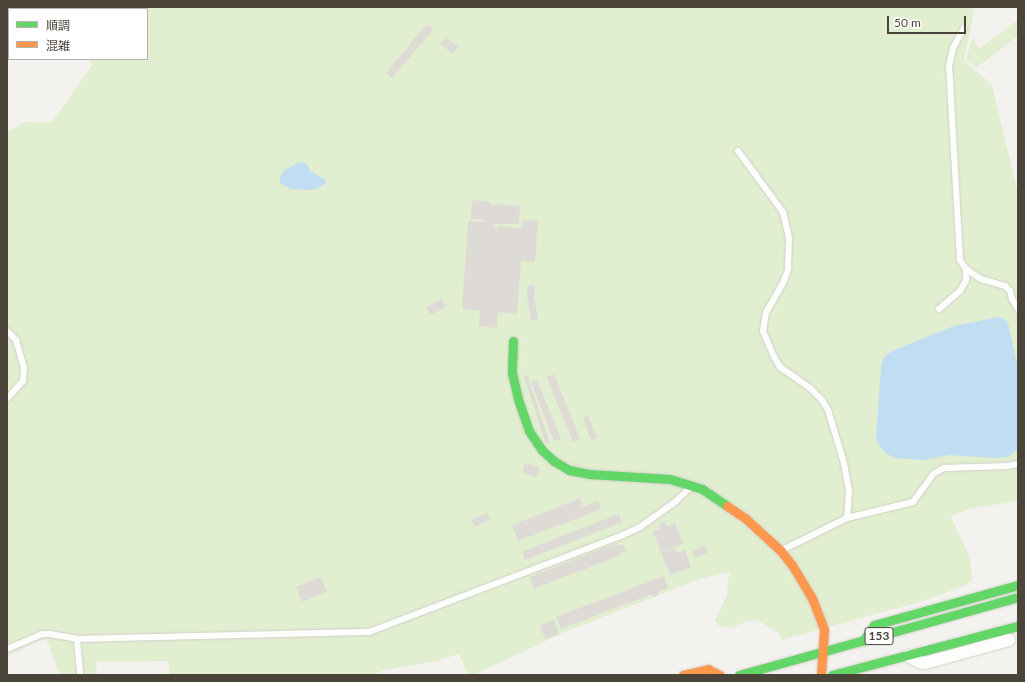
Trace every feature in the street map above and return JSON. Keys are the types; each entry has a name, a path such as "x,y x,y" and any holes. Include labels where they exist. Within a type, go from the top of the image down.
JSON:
{"main road":[{"path":"513,341 512,373 518,399 530,431 542,450 554,461 569,470 589,474 670,479 702,489 745,518 781,551 792,565 812,598 824,630 821,675"},
{"path":"862,641 874,625 1018,585"},
{"name":"153","path":"739,675 1018,597"},
{"name":"153","path":"832,675 1018,626"},
{"path":"682,675 708,669 720,675"}],"street":[{"path":"907,655 925,663 1018,637"}],"lane":[{"path":"964,28 953,48 949,66 960,260 966,269 981,278 1005,286 1010,291 1012,299 1018,309"},
{"path":"738,151 783,212 789,239 788,270 783,283 766,312 763,331 773,355 780,366 811,389 822,400 828,410 844,463 848,484 847,518"},
{"path":"939,308 960,291 966,280 966,269"},
{"path":"7,331 16,340 24,368 23,381 7,399"},
{"path":"781,551 847,518 913,502 933,474 944,468 1007,466 1018,464"},
{"path":"7,649 43,634 77,639 369,632 640,527 675,502 693,486"},
{"path":"77,639 80,675"}],"green space":[{"path":"975,7 964,60 992,85 1018,194 1018,501 969,509 951,516 970,558 972,580 966,585 923,601 782,640 778,633 757,620 745,622 732,628 719,626 715,620 727,596 728,579 732,571 700,579 560,634 474,675 468,675 459,654 436,661 381,671 373,675 170,675 168,661 96,662 97,675 60,675 46,638 7,656 7,132 26,122 52,122 93,64 89,60 148,60 148,8 60,8"},
{"path":"1018,20 1018,36 976,68 966,60 972,38 979,49"}],"water":[{"path":"300,162 307,164 310,171 324,179 326,183 312,190 291,189 280,183 280,177 284,170"},
{"path":"999,317 1008,323 1018,368 1017,450 1008,457 994,458 949,455 924,460 895,458 885,453 877,442 876,435 881,370 882,362 885,356 892,351 954,326"}],"building":[{"path":"427,24 433,29 392,78 386,73"},
{"path":"446,37 459,47 453,54 440,44"},
{"path":"472,200 490,202 490,204 520,206 519,224 494,224 493,228 499,228 499,226 521,228 522,220 538,221 535,262 521,261 517,314 492,312 498,313 497,328 479,326 480,311 462,309 468,221 484,222 484,220 471,219"},
{"path":"528,285 535,285 534,296 538,319 531,321 527,296"},
{"path":"442,299 446,307 430,315 426,307"},
{"path":"554,374 580,439 573,442 547,377"},
{"path":"527,375 550,443 546,444 524,376"},
{"path":"537,380 561,439 554,441 531,382"},
{"path":"588,416 597,438 591,440 583,418"},
{"path":"525,463 539,467 537,477 522,473"},
{"path":"580,498 583,507 598,501 601,509 518,541 512,525"},
{"path":"487,513 490,520 474,527 471,520"},
{"path":"619,514 622,522 525,560 522,551"},
{"path":"665,521 667,526 675,523 683,544 661,552 653,531 661,529 659,524"},
{"path":"617,543 618,546 623,544 626,551 620,553 621,555 534,589 530,577"},
{"path":"705,545 708,552 695,558 692,550"},
{"path":"675,548 677,553 685,550 691,567 670,575 661,553"},
{"path":"664,576 668,588 657,592 658,595 653,597 652,594 561,629 556,617"},
{"path":"321,577 327,592 302,602 296,587"},
{"path":"554,620 559,634 545,639 540,625"}],"traffic: fast":[{"path":"513,341 512,373 518,399 529,431 542,450 554,461 569,470 589,474 670,479 702,489 727,506"},
{"path":"863,641 874,625 1018,585"},
{"path":"739,675 1018,597"},
{"path":"832,675 1018,626"}],"traffic: slow":[{"path":"727,506 745,518 781,551 792,565 812,598 824,630 821,675"},
{"path":"683,675 708,669 720,675"}]}
